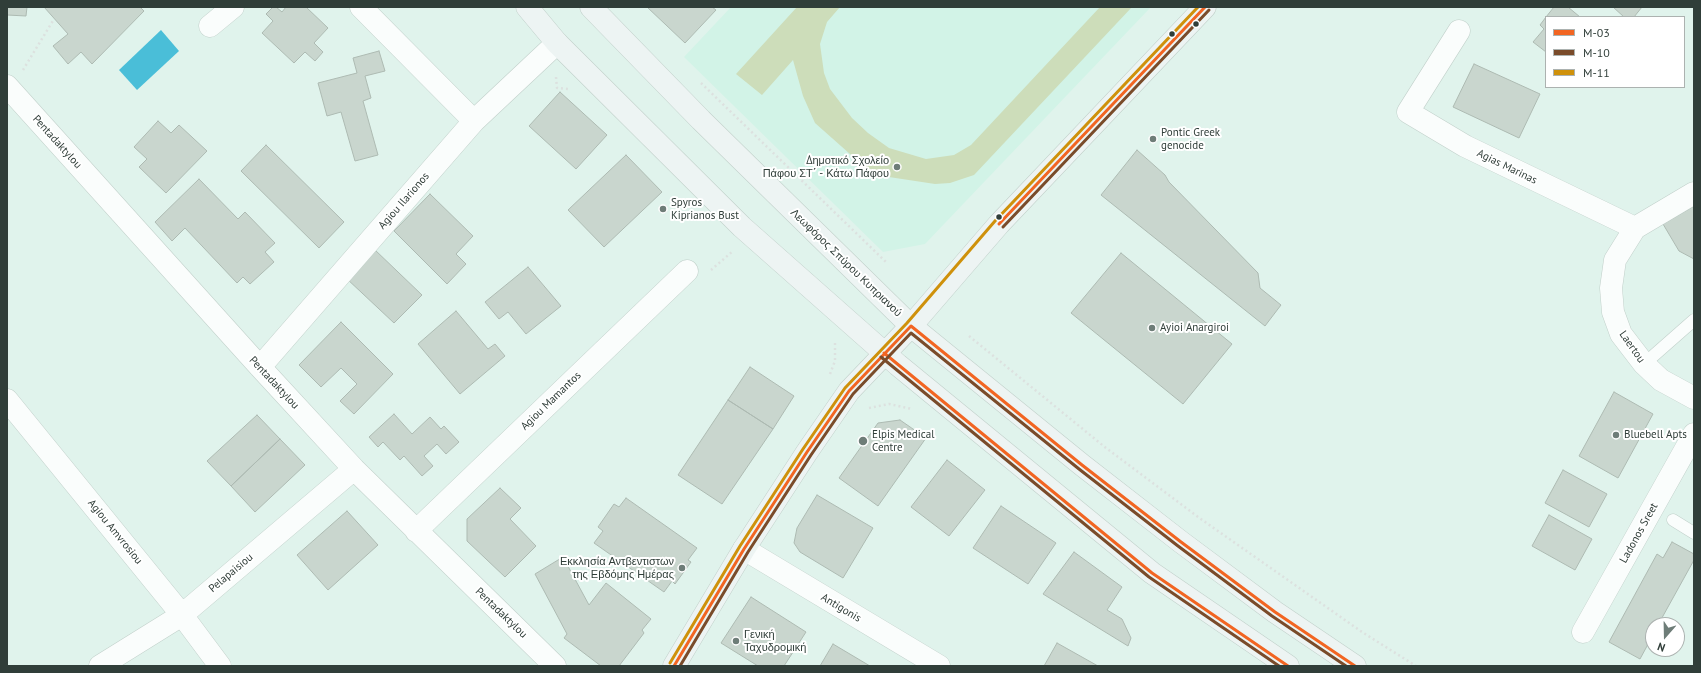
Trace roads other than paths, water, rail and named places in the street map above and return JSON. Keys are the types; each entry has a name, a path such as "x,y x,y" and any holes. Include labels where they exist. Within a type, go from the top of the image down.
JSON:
{"main road":[{"path":"527,7 557,43 742,227 884,353 1152,573 1288,666"},
{"name":"Λεωφόρος Σπύρου Κυπριανού","path":"591,7 707,126 911,326 1082,465 1181,542 1275,612 1355,666"},
{"path":"674,666 744,549 807,452 849,391 911,326 999,224 1206,7"}],"street":[{"path":"210,26 233,7"},
{"path":"361,7 474,121"},
{"name":"Agias Marinas","path":"1459,31 1408,112 1465,146 1635,228"},
{"name":"Agiou Ilarionos","path":"260,367 474,121 557,43"},
{"name":"Pentadaktylou","path":"7,86 354,469 555,666"},
{"path":"1635,228 1694,193"},
{"name":"Laertou","path":"1635,228 1616,260 1611,288 1613,312 1621,334 1644,364 1661,380 1694,398"},
{"name":"Agiou Mamantos","path":"416,531 686,271"},
{"name":"Agiou Amvrosiou","path":"7,400 182,615 220,666"},
{"name":"Ladonos Sreet","path":"1583,632 1694,434"},
{"name":"Pelapaisiou","path":"100,666 182,615 354,469"},
{"name":"Antigonis","path":"744,549 939,666"}],"lane":[{"path":"1644,364 1694,320"},
{"path":"1673,520 1694,532"}],"water":[{"path":"161,30 179,51 137,90 119,70"}],"place":[{"name":"Pontic Greek genocide","path":"1153,139"},
{"name":"Δημοτικό Σχολείο Πάφου ΣΤ΄ - Κάτω Πάφου","path":"897,167"},
{"name":"Spyros Kiprianos Bust","path":"663,209"},
{"name":"Ayioi Anargiroi","path":"1152,328"},
{"name":"Bluebell Apts","path":"1616,435"},
{"name":"Elpis Medical Centre","path":"863,441"},
{"name":"Εκκλησία Αντβεντιστων της Εβδόμης Ημέρας","path":"682,568"},
{"name":"Γενική Ταχυδρομική","path":"736,641"}]}
